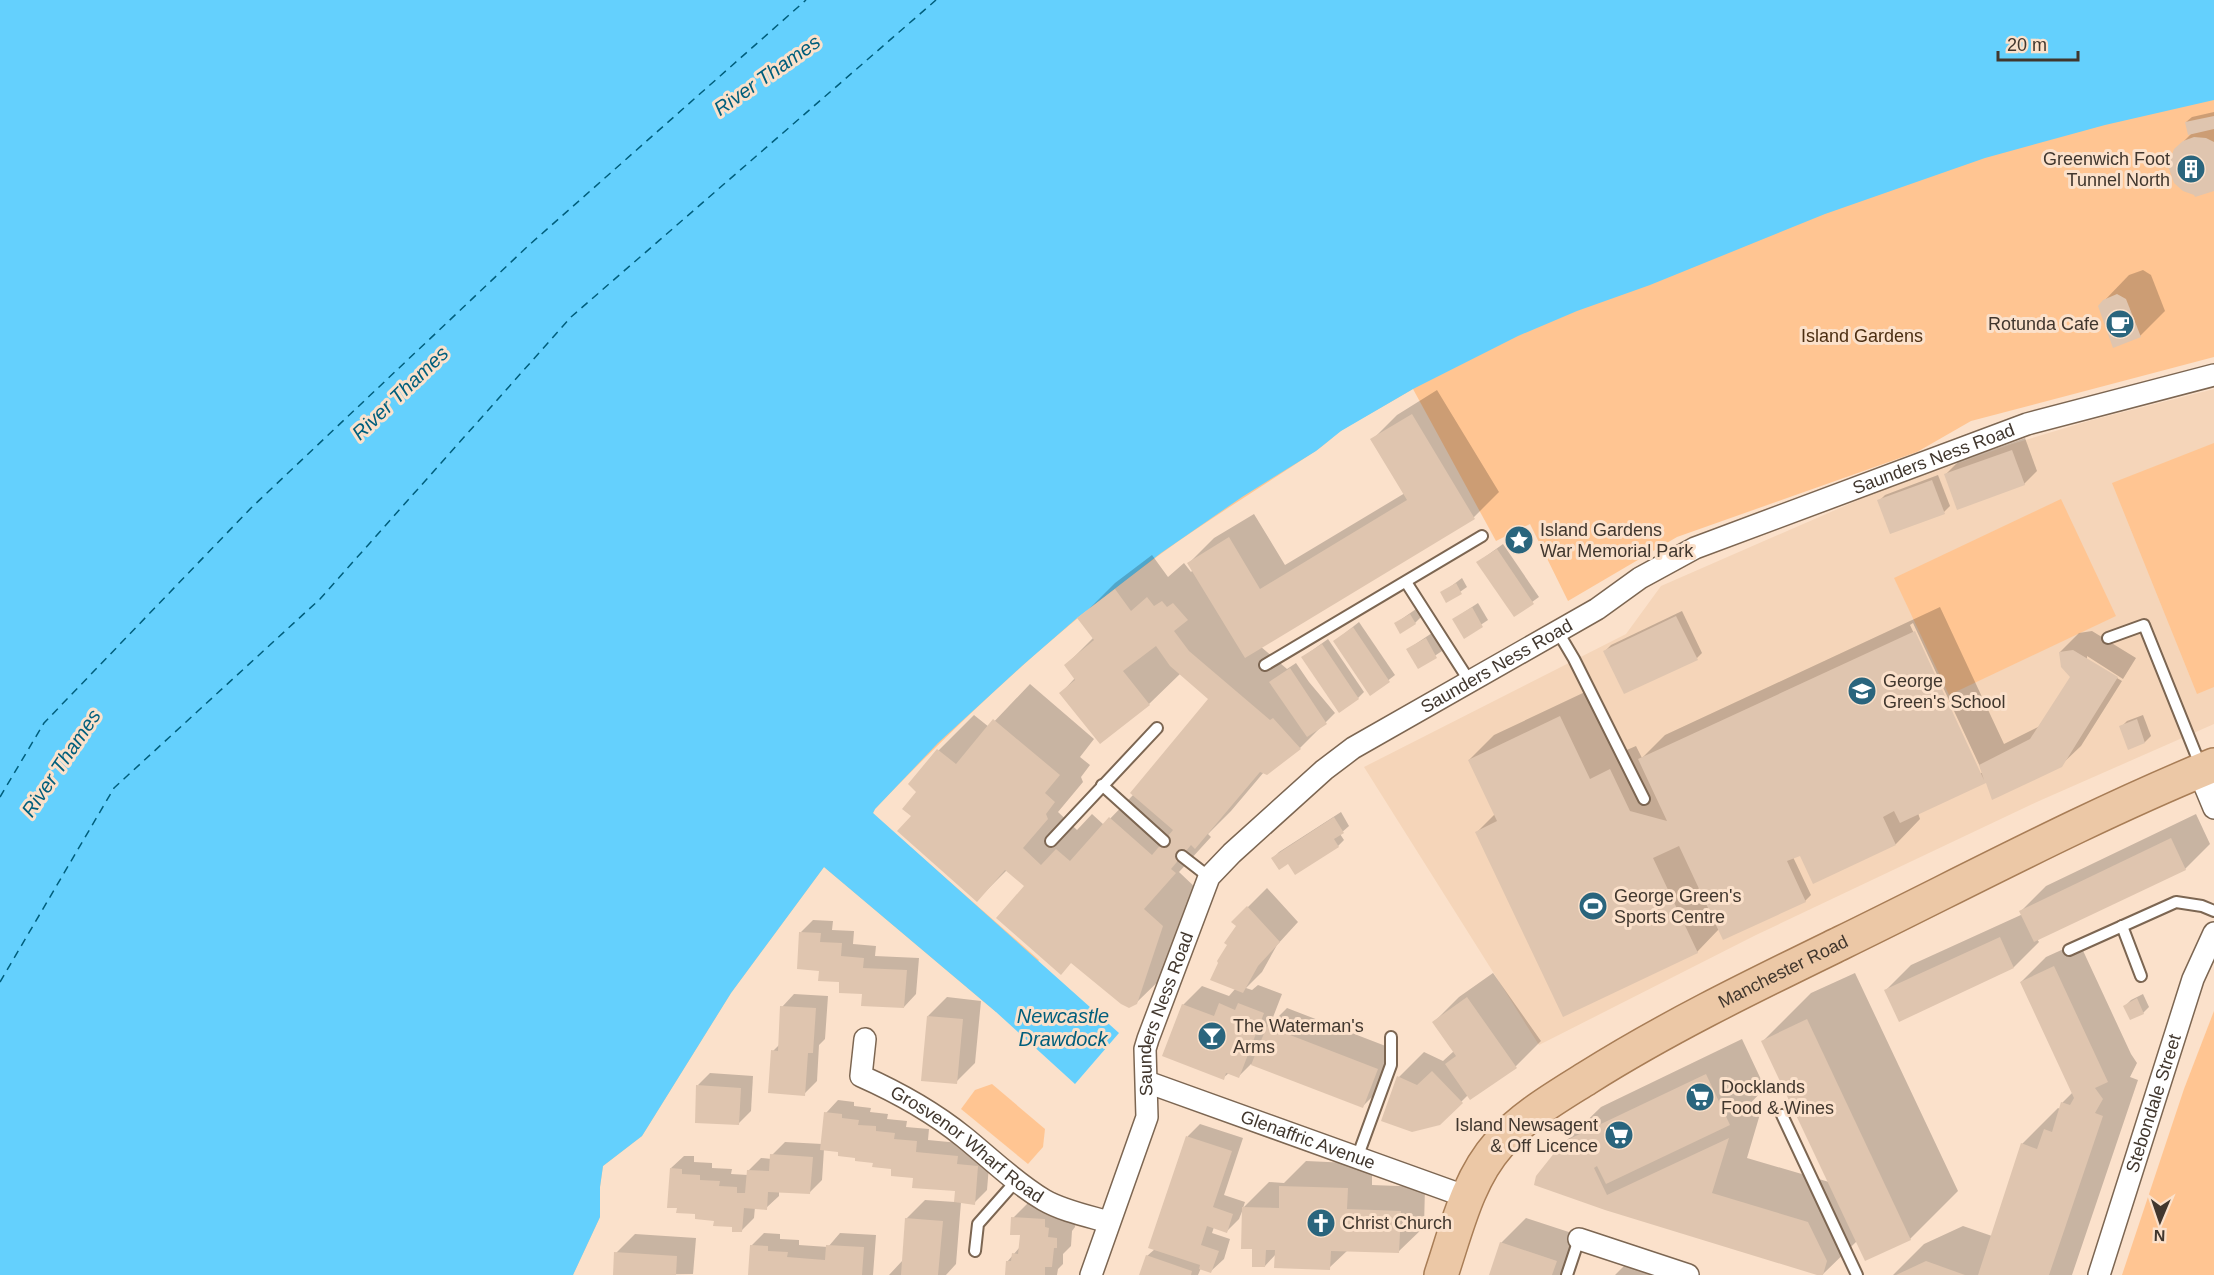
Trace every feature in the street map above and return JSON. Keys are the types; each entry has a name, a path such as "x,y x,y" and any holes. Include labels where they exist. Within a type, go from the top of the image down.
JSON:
{"main road":[{"name":"Manchester Road","path":"1441,1275 1467,1197 1480,1169 1499,1144 1523,1121 1631,1050 1755,985 2110,811 2205,769"}],"street":[{"name":"Saunders Ness Road","path":"1091,1275 1147,1117 1145,1049 1209,877 1232,853 1324,770 1353,748 1558,632 1597,609 1640,578 1695,548 2027,424 2214,375"},
{"path":"2205,769 2214,808"},
{"name":"Stebondale Street","path":"2099,1275 2193,979 2214,933"},
{"name":"Grosvenor Wharf Road","path":"865,1038 861,1076 889,1088 918,1105 962,1135 1016,1181 1046,1201 1078,1214 1109,1222"},
{"name":"Glenaffric Avenue","path":"1147,1082 1467,1197"},
{"path":"1579,1239 1687,1275"}],"lane":[{"path":"1265,665 1482,536"},
{"path":"1406,582 1470,682"},
{"path":"2108,638 2144,625 2205,769"},
{"path":"1558,632 1574,659 1644,799"},
{"path":"1051,841 1157,728"},
{"path":"1102,785 1164,841"},
{"path":"1182,856 1209,877"},
{"path":"2069,950 2176,902 2202,906 2214,911"},
{"path":"2122,926 2141,976"},
{"path":"1357,1158 1391,1065 1391,1037"},
{"path":"1782,1115 1857,1275"},
{"path":"975,1251 978,1224 1016,1181"},
{"path":"1567,1275 1579,1239"}],"shaded area":[{"name":"George Green's School","path":"2214,389 2214,724 2039,801 1756,935 1539,1045 1364,767 1626,634 1661,586 1872,494 2009,445 2092,420"}],"green space":[{"name":"Island Gardens","path":"2214,0 2214,357 1971,421 1917,452 1677,537 1568,601 1530,524 1496,541 1413,389 1342,430 1318,450 1200,527 1123,582 1013,674 875,809 873,813 876,817 1039,960 996,1012 824,867 731,993 642,1136 603,1166 600,1217 573,1275 340,1275 867,637"},
{"path":"2214,443 2214,687 2197,694 2112,483"},
{"path":"2061,499 2116,616 1949,695 1894,578"},
{"path":"2214,1011 2214,1275 2122,1275 2184,1089"},
{"path":"992,1084 1045,1129 1043,1147 1028,1164 961,1109 975,1090"}],"water":[{"path":"0,0 2214,0 2214,100 2105,125 1985,158 1825,214 1518,336 1413,389 1341,431 1316,451 1242,497 1161,553 1077,618 938,743 873,813 1119,1033 1075,1084 996,1012 824,867 731,993 642,1136 603,1166 600,1217 573,1275 0,1275"}],"building":[{"path":"2214,116 2214,129 2188,135 2185,122"},
{"name":"Greenwich Foot Tunnel North","path":"2194,137 2206,138 2214,142 2214,191 2195,197 2174,183 2168,166 2174,149 2183,141"},
{"name":"Rotunda Cafe","path":"2117,294 2126,299 2141,337 2113,348 2098,306 2103,300"},
{"path":"1412,414 1475,519 1245,658 1187,563 1229,537 1260,589 1407,500 1370,439"},
{"path":"2012,450 2025,485 1957,510 1944,474"},
{"path":"1932,480 1945,514 1890,534 1877,500"},
{"path":"1497,549 1534,604 1514,617 1476,562"},
{"path":"1456,583 1462,594 1446,603 1440,592"},
{"path":"1115,589 1131,611 1147,597 1154,606 1162,601 1167,607 1173,603 1188,620 1174,631 1189,651 1270,720 1273,718 1301,749 1267,775 1260,772 1195,849 1191,845 1171,869 1176,873 1144,909 1163,926 1137,1004 1129,1008 1071,963 1061,975 996,918 1024,886 1005,870 977,902 897,831 911,816 902,809 916,792 908,784 937,749 956,764 993,719 1060,775 1045,793 1055,802 1046,814 1048,819 1023,848 1041,865 1056,849 1070,861 1109,817 1152,855 1173,830 1130,793 1208,699 1170,666 1156,646 1123,671 1150,705 1100,744 1059,693 1075,680 1064,665 1094,640 1077,618"},
{"path":"1472,607 1483,627 1464,639 1452,619"},
{"path":"1410,614 1416,624 1400,634 1394,623"},
{"path":"1676,616 1698,660 1624,694 1603,651"},
{"path":"1353,627 1390,682 1370,696 1333,641"},
{"path":"1915,631 1984,780 1979,765 2030,739 2070,677 2061,667 2059,652 2073,650 2118,677 2062,767 1992,800 1986,783 1900,823 1894,811 1883,817 1896,845 1813,884 1800,856 1787,861 1806,902 1723,940 1679,846 1653,858 1698,953 1563,1017 1475,832 1497,821 1468,760 1560,716 1590,779 1610,769 1630,811 1667,821 1638,759"},
{"path":"1426,638 1437,658 1418,669 1406,649"},
{"path":"1322,644 1359,699 1339,713 1301,657"},
{"path":"1290,668 1327,724 1307,737 1269,682"},
{"path":"2137,719 2145,743 2128,750 2119,726"},
{"path":"1334,817 1344,833 1334,839 1339,847 1295,875 1288,864 1279,870 1271,858"},
{"path":"2171,838 2186,870 2034,942 2019,911"},
{"path":"1247,906 1280,942 1258,966 1243,993 1210,980 1217,961 1227,945 1224,943 1236,926 1231,922"},
{"path":"799,932 821,933 820,942 842,943 841,956 864,958 863,968 907,970 904,1008 861,1006 862,994 839,993 839,982 818,981 819,971 797,969"},
{"path":"2000,937 2014,968 1899,1022 1884,990"},
{"path":"2054,966 2108,1082 2095,1088 2103,1099 2095,1113 2103,1116 2049,1275 1978,1275 2021,1143 2037,1149 2044,1129 2052,1132 2061,1102 2070,1105 2074,1098 2020,982"},
{"path":"1467,997 1517,1068 1470,1100 1445,1064 1456,1056 1432,1022"},
{"path":"2137,998 2144,1014 2130,1020 2123,1006"},
{"name":"The Waterman's Arms","path":"1219,1003 1235,1010 1238,1003 1264,1013 1239,1078 1226,1073 1224,1080 1162,1056 1182,1004 1214,1016"},
{"path":"780,1006 816,1008 813,1053 808,1053 805,1096 768,1093 771,1050 778,1051"},
{"path":"927,1016 963,1019 957,1084 921,1081"},
{"path":"1807,1019 1911,1240 1865,1261 1761,1041"},
{"path":"1267,1026 1378,1069 1363,1108 1251,1065"},
{"path":"1432,1071 1463,1103 1440,1125 1412,1132 1381,1121 1397,1076 1417,1085"},
{"path":"1706,1074 1730,1125 1606,1184 1597,1166 1594,1168 1607,1195 1729,1138 1712,1193 1808,1222 1827,1261 1823,1275 1605,1210 1534,1185 1536,1176 1563,1142"},
{"path":"696,1085 741,1088 739,1125 695,1123"},
{"path":"824,1112 842,1114 842,1118 859,1120 858,1125 876,1126 876,1131 895,1133 894,1139 917,1141 916,1152 958,1156 957,1164 978,1166 975,1205 954,1202 955,1191 912,1188 913,1178 891,1176 891,1169 872,1167 873,1163 838,1156 838,1152 820,1150"},
{"path":"1186,1136 1232,1151 1213,1207 1233,1214 1227,1233 1207,1226 1201,1245 1219,1251 1211,1273 1199,1269 1200,1265 1148,1248"},
{"path":"770,1154 813,1157 810,1194 768,1192 767,1210 744,1208 742,1232 732,1232 732,1227 713,1226 714,1221 695,1219 695,1214 676,1213 677,1208 667,1208 670,1168 682,1169 682,1174 700,1175 700,1180 720,1181 719,1186 737,1187 737,1193 745,1193 747,1170 769,1171"},
{"name":"Christ Church","path":"1279,1186 1348,1188 1347,1209 1401,1211 1399,1253 1331,1251 1330,1270 1274,1268 1275,1250 1266,1250 1265,1267 1252,1267 1252,1249 1241,1249 1242,1207 1279,1208"},
{"path":"1011,1217 1045,1219 1045,1227 1049,1228 1048,1237 1057,1238 1052,1267 1045,1267 1045,1275 1005,1275 1006,1261 1011,1261 1012,1253 1018,1254 1020,1235 1010,1235"},
{"path":"905,1218 943,1221 938,1275 901,1275"},
{"path":"1500,1242 1557,1261 1552,1275 1489,1275"},
{"path":"750,1245 768,1246 768,1251 788,1252 787,1257 825,1260 826,1245 864,1247 862,1275 748,1275"},
{"path":"614,1252 677,1256 676,1275 613,1275"},
{"path":"1146,1255 1192,1271 1191,1275 1139,1275"},
{"path":"1926,1261 1965,1275 1896,1275"}],"ferry route":[{"path":"0,797 44,723 251,508 528,246 806,0"},
{"path":"0,982 114,788 320,599 571,317 936,0"}],"place":[{"name":"Greenwich Foot Tunnel North","path":"2191,169"},
{"name":"Rotunda Cafe","path":"2120,324"},
{"name":"Island Gardens War Memorial Park","path":"1519,540"},
{"name":"George Green's School","path":"1862,691"},
{"name":"George Green's Sports Centre","path":"1593,906"},
{"name":"The Waterman's Arms","path":"1212,1036"},
{"name":"Docklands Food & Wines","path":"1700,1097"},
{"name":"Island Newsagent & Off Licence","path":"1619,1135"},
{"name":"Christ Church","path":"1321,1223"}],"water label":[{"name":"River Thames","path":"767,75"},
{"name":"River Thames","path":"400,393"},
{"name":"River Thames","path":"61,763"},
{"name":"Newcastle Drawdock","path":"1063,1028"}]}
